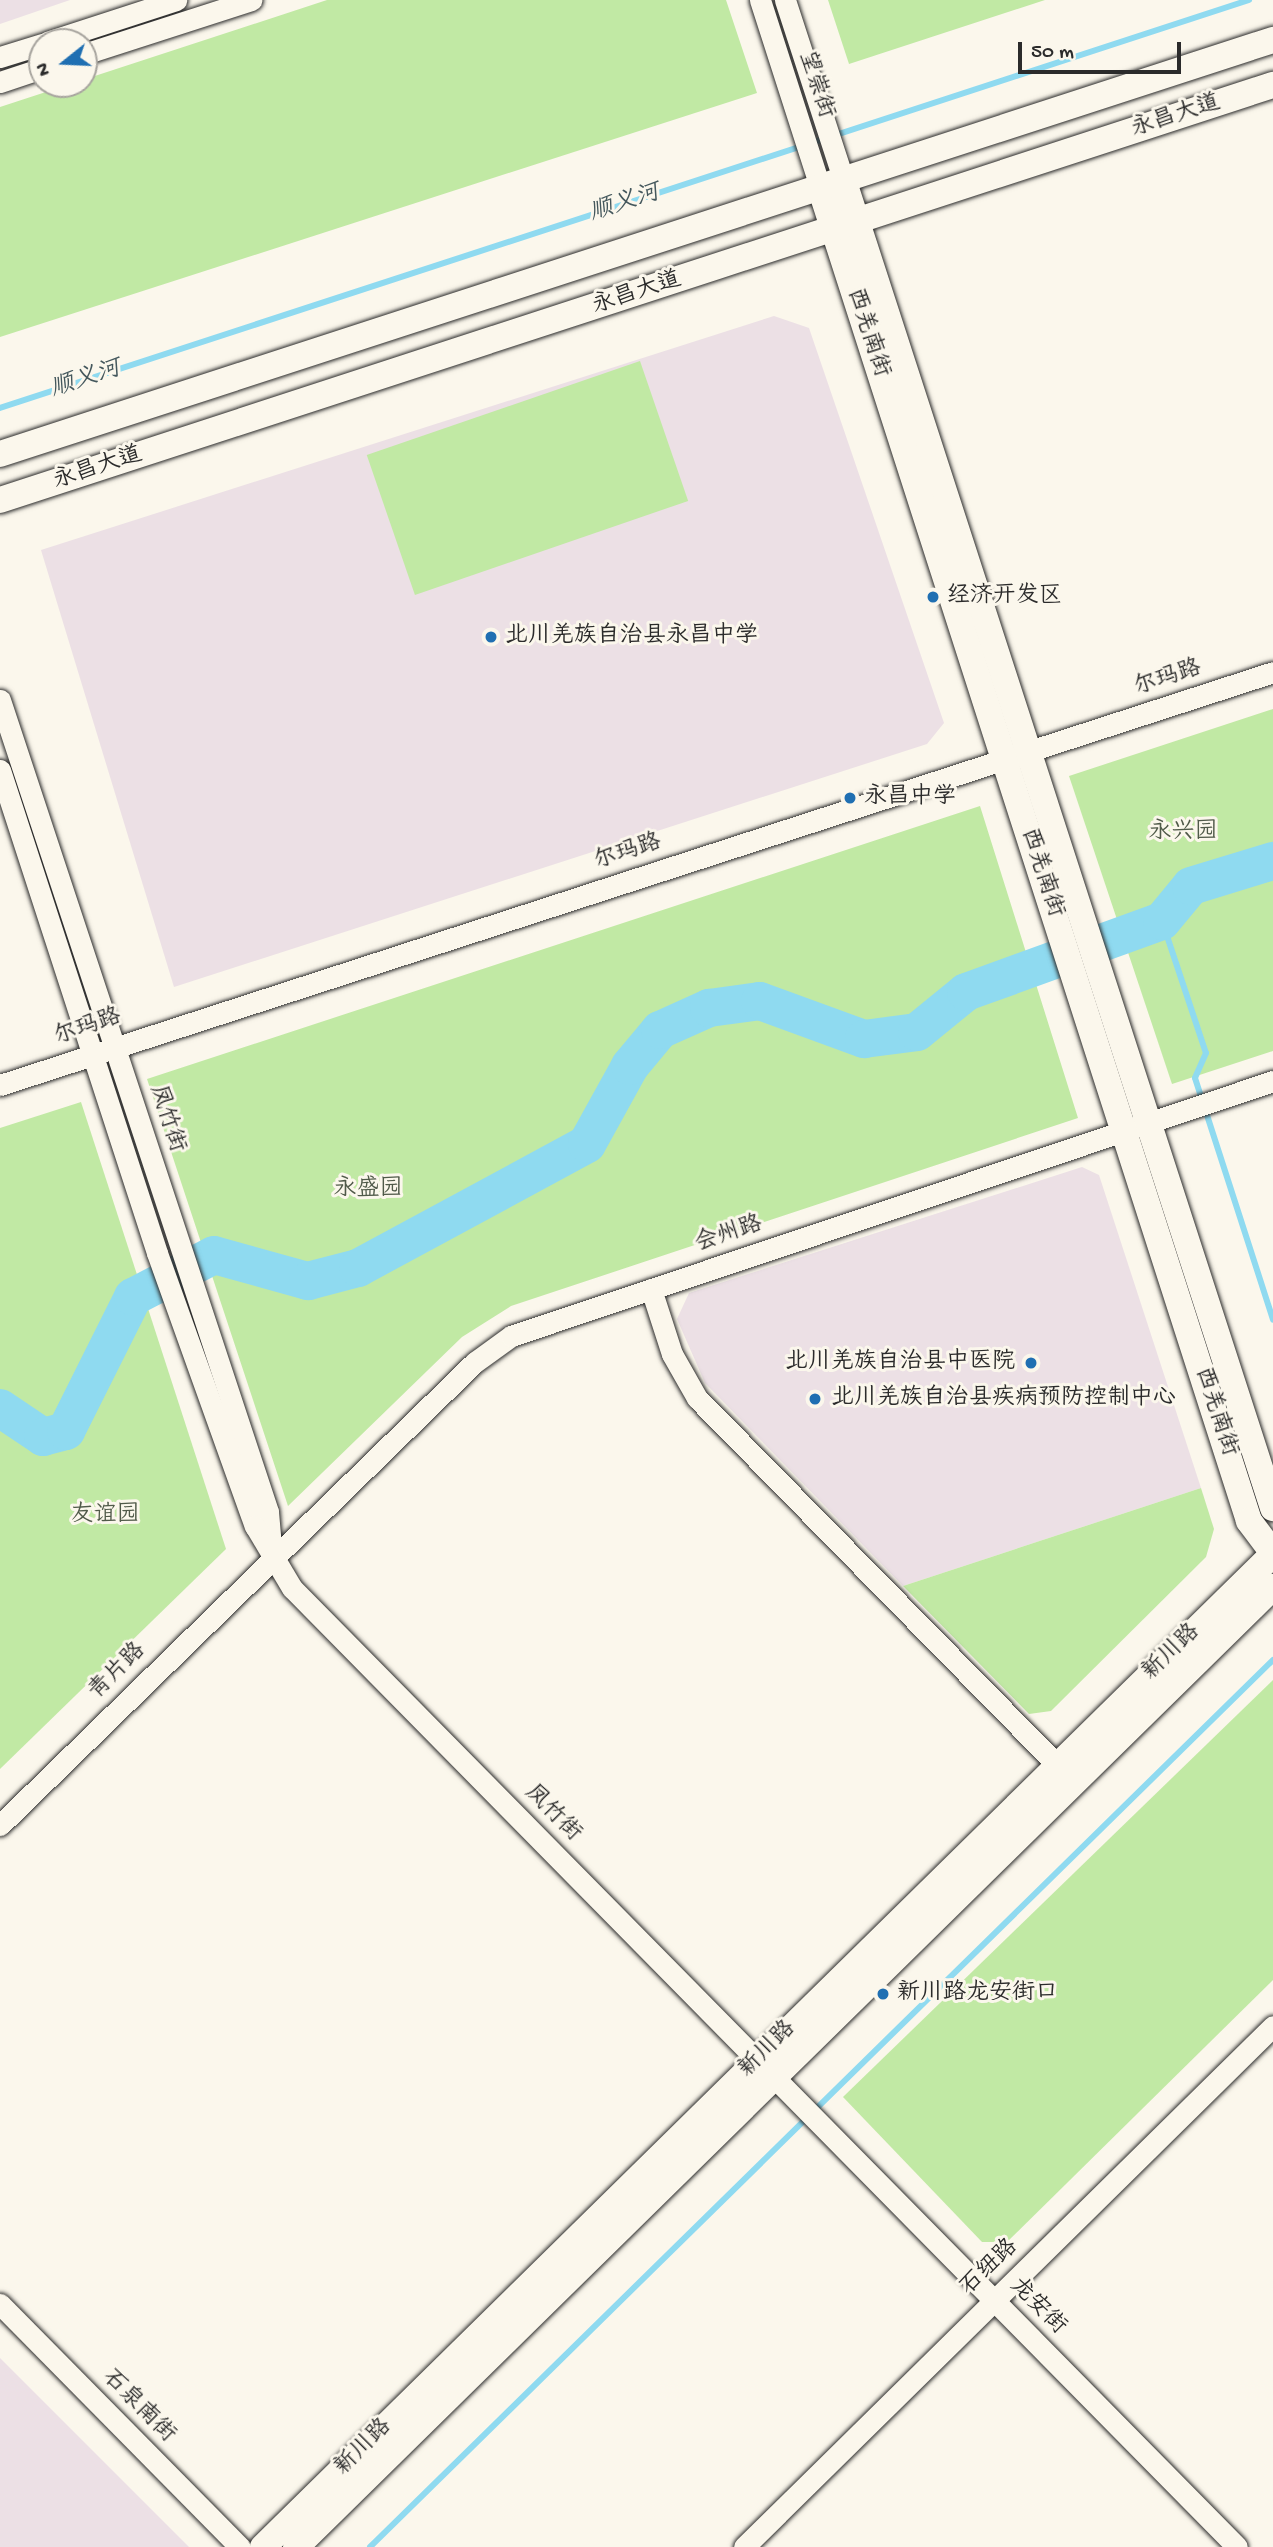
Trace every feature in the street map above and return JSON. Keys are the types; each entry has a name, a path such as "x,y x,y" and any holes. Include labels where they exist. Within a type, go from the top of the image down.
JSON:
{"main road":[{"name":"永昌大道","path":"0,454 828,172 1273,40"},
{"name":"永昌大道","path":"0,500 1273,85"},
{"name":"西羌南街","path":"828,172 1136,1130 1249,1521 1273,1553"},
{"name":"西羌南街","path":"1136,1130 1273,1508"},
{"name":"新川路","path":"296,2547 766,2069 1066,1774 1273,1553"},
{"name":"新川路","path":"1066,1774 1273,1587"},
{"name":"新川路","path":"263,2547 766,2069"}],"street":[{"path":"90,28 176,0"},
{"path":"98,49 251,0"},
{"name":"望崇街","path":"760,0 797,115 828,172"},
{"name":"望崇街","path":"785,0 819,107 828,172"},
{"path":"0,57 28,48"},
{"path":"0,82 28,73"},
{"name":"尔玛路","path":"0,1085 1273,672"},
{"name":"凤竹街","path":"0,700 268,1512 272,1556"},
{"name":"凤竹街","path":"0,770 157,1253 193,1355 272,1556 292,1588 800,2103"},
{"name":"会州路","path":"272,1556 493,1347 531,1328 1188,1113 1273,1081"},
{"path":"651,1289 672,1353 697,1398 1066,1774"},
{"name":"青片路","path":"0,1825 272,1556"},
{"name":"石纽路","path":"744,2547 1273,2026"},
{"name":"龙安街","path":"800,2103 1237,2547"},
{"name":"石泉南街","path":"0,2304 240,2547"}],"shaded area":[{"path":"0,0 70,0 0,24"},
{"name":"北川羌族自治县永昌中学","path":"774,316 809,328 944,723 927,744 174,987 41,550"},
{"name":"北川羌族自治县中医院","path":"1082,1167 1099,1175 1201,1488 903,1586 705,1383 677,1319 689,1293"},
{"path":"0,2358 189,2547 0,2547"}],"green space":[{"path":"327,0 726,0 757,93 0,337 0,107 28,98 98,98 98,75"},
{"path":"828,0 1045,0 849,64"},
{"path":"640,361 688,501 415,595 367,455"},
{"name":"永兴园","path":"1273,709 1273,1051 1172,1084 1069,776"},
{"name":"永盛园","path":"980,806 1078,1118 511,1306 462,1337 288,1506 147,1079"},
{"name":"友谊园","path":"81,1102 226,1549 0,1769 0,1128"},
{"path":"1201,1488 1214,1529 1206,1557 1051,1711 1029,1714 903,1586"},
{"path":"1273,1680 1273,1980 1007,2242 982,2242 843,2097"}],"waterway":[{"name":"顺义河","path":"0,408 1249,0"},
{"path":"0,1408 43,1437 66,1431 133,1297 214,1255 308,1281 358,1268 587,1144 630,1066 660,1030 709,1008 760,1001 864,1039 917,1032 966,992 1162,921 1191,886 1273,861"},
{"path":"1162,921 1206,1053 1195,1078 1273,1320"},
{"path":"370,2547 1273,1660"}],"place":[{"name":"经济开发区","path":"933,597"},
{"name":"北川羌族自治县永昌中学","path":"491,637"},
{"name":"永昌中学","path":"850,798"},
{"name":"北川羌族自治县中医院","path":"1031,1363"},
{"name":"北川羌族自治县疾病预防控制中心","path":"815,1399"},
{"name":"新川路龙安街口","path":"883,1994"}]}
